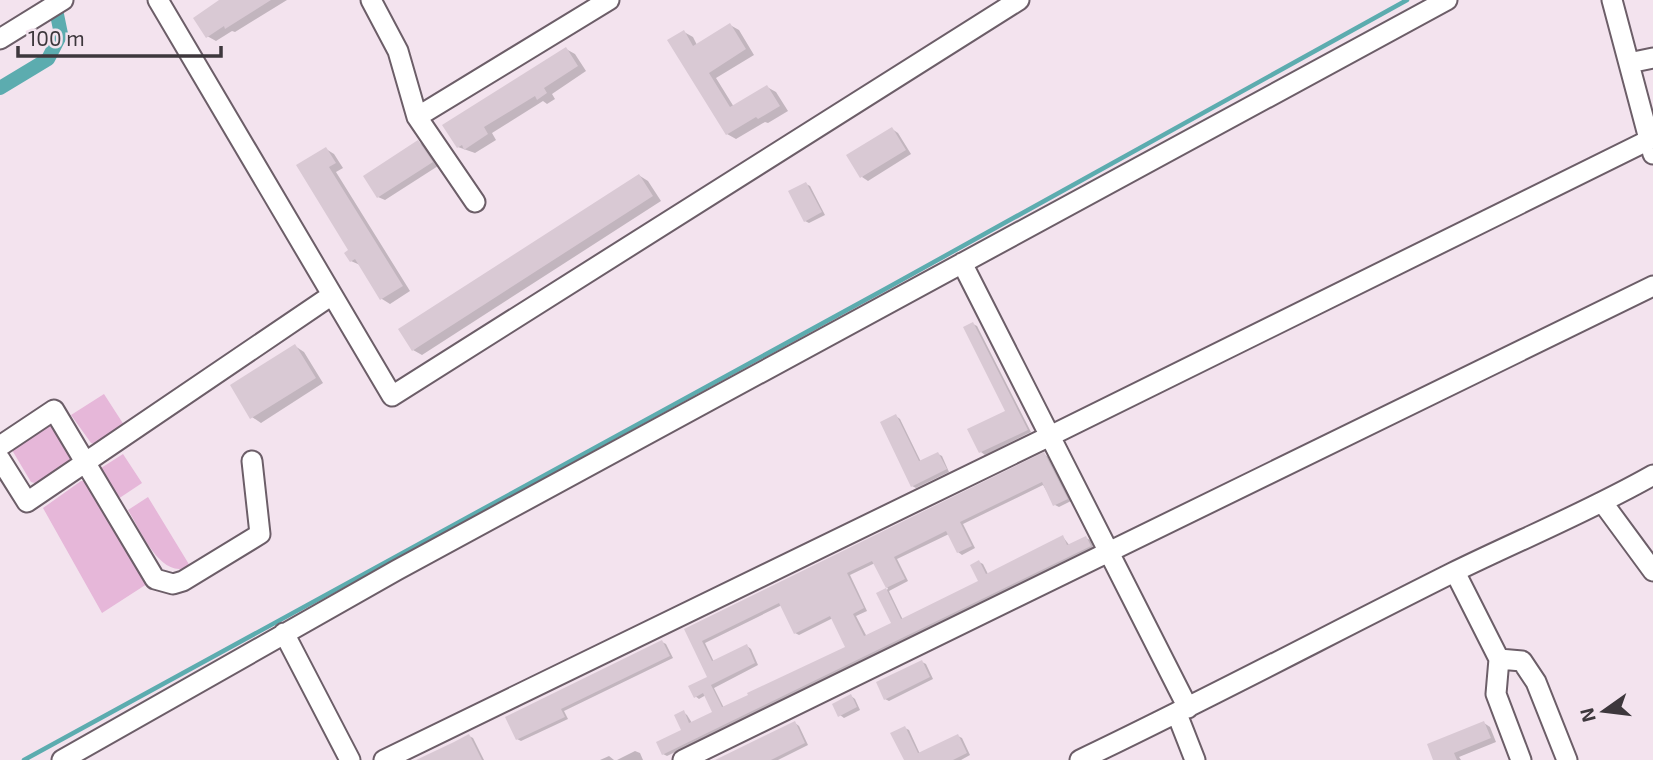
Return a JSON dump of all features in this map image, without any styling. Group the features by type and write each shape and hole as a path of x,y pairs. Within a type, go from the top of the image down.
{"street":[{"path":"0,38 63,0"},
{"path":"158,0 392,396 1019,0"},
{"path":"371,0 398,51 418,117 475,202"},
{"path":"418,117 609,0"},
{"path":"62,760 284,633 1447,0"},
{"path":"384,760 1651,147 1612,0"},
{"path":"1629,63 1653,58"},
{"path":"962,263 1109,552 1183,711 1195,760"},
{"path":"683,760 1653,286"},
{"path":"0,459 27,502 332,295"},
{"path":"0,446 54,410 155,579 173,584 183,581 260,534 252,461"},
{"path":"1080,760 1183,711 1455,572 1603,503 1653,475"},
{"path":"1603,503 1653,571"},
{"path":"1455,572 1499,659 1496,695 1521,760"},
{"path":"284,633 350,760"},
{"path":"1499,659 1522,661 1536,682 1567,760"}],"shaded area":[{"path":"104,394 124,425 94,444 71,415"},
{"path":"44,425 51,426 71,457 69,464 38,484 31,482 12,450 12,445"},
{"path":"123,454 142,483 118,499 98,470"},
{"path":"81,481 85,481 150,582 102,613 43,508"},
{"path":"148,497 190,566 180,569 170,567 145,540 128,510"}],"building":[{"path":"219,0 271,0 206,38 193,18"},
{"path":"730,23 746,49 709,73 730,107 767,85 780,106 726,135 667,40 684,30 693,46"},
{"path":"566,47 578,66 544,88 547,93 537,100 535,96 484,127 488,134 464,150 462,145 457,148 442,125"},
{"path":"892,127 906,150 860,178 846,155"},
{"path":"418,140 433,162 377,198 363,176"},
{"path":"326,147 336,163 329,167 403,286 380,300 355,259 350,262 344,253 348,250 296,165"},
{"path":"639,174 653,196 412,351 398,329"},
{"path":"806,182 822,212 804,222 788,191"},
{"path":"973,322 1028,430 979,453 967,429 1005,411 963,327"},
{"path":"295,344 316,378 250,419 230,385"},
{"path":"896,414 919,461 938,452 947,469 911,487 880,422"},
{"path":"1044,452 1068,499 1053,506 1042,482 960,522 972,546 957,553 946,531 894,557 905,579 886,588 901,619 978,581 970,565 979,560 986,574 1063,535 1067,545 1086,536 1091,546 662,755 656,742 681,730 674,715 684,710 689,723 712,712 703,693 694,698 688,686 707,677 684,629","holes":["872,561 886,588 876,593 891,623 864,636 853,614 864,608 847,573","779,603 794,634 830,616 845,647 722,707 711,685 755,663 747,644 712,661 702,641"]},
{"path":"662,640 670,656 561,709 565,717 516,740 505,717"},
{"path":"922,660 930,677 884,700 876,682"},
{"path":"851,694 857,707 838,717 832,704"},
{"path":"795,721 805,743 771,760 715,760"},
{"path":"1484,721 1491,738 1454,753 1457,760 1433,760 1427,744"},
{"path":"905,726 918,753 958,734 967,753 953,760 904,760 890,733"},
{"path":"469,734 482,760 416,760 454,742"}],"waterway":[{"path":"0,88 48,59 61,34 54,0"},
{"path":"24,760 1407,0"}]}
